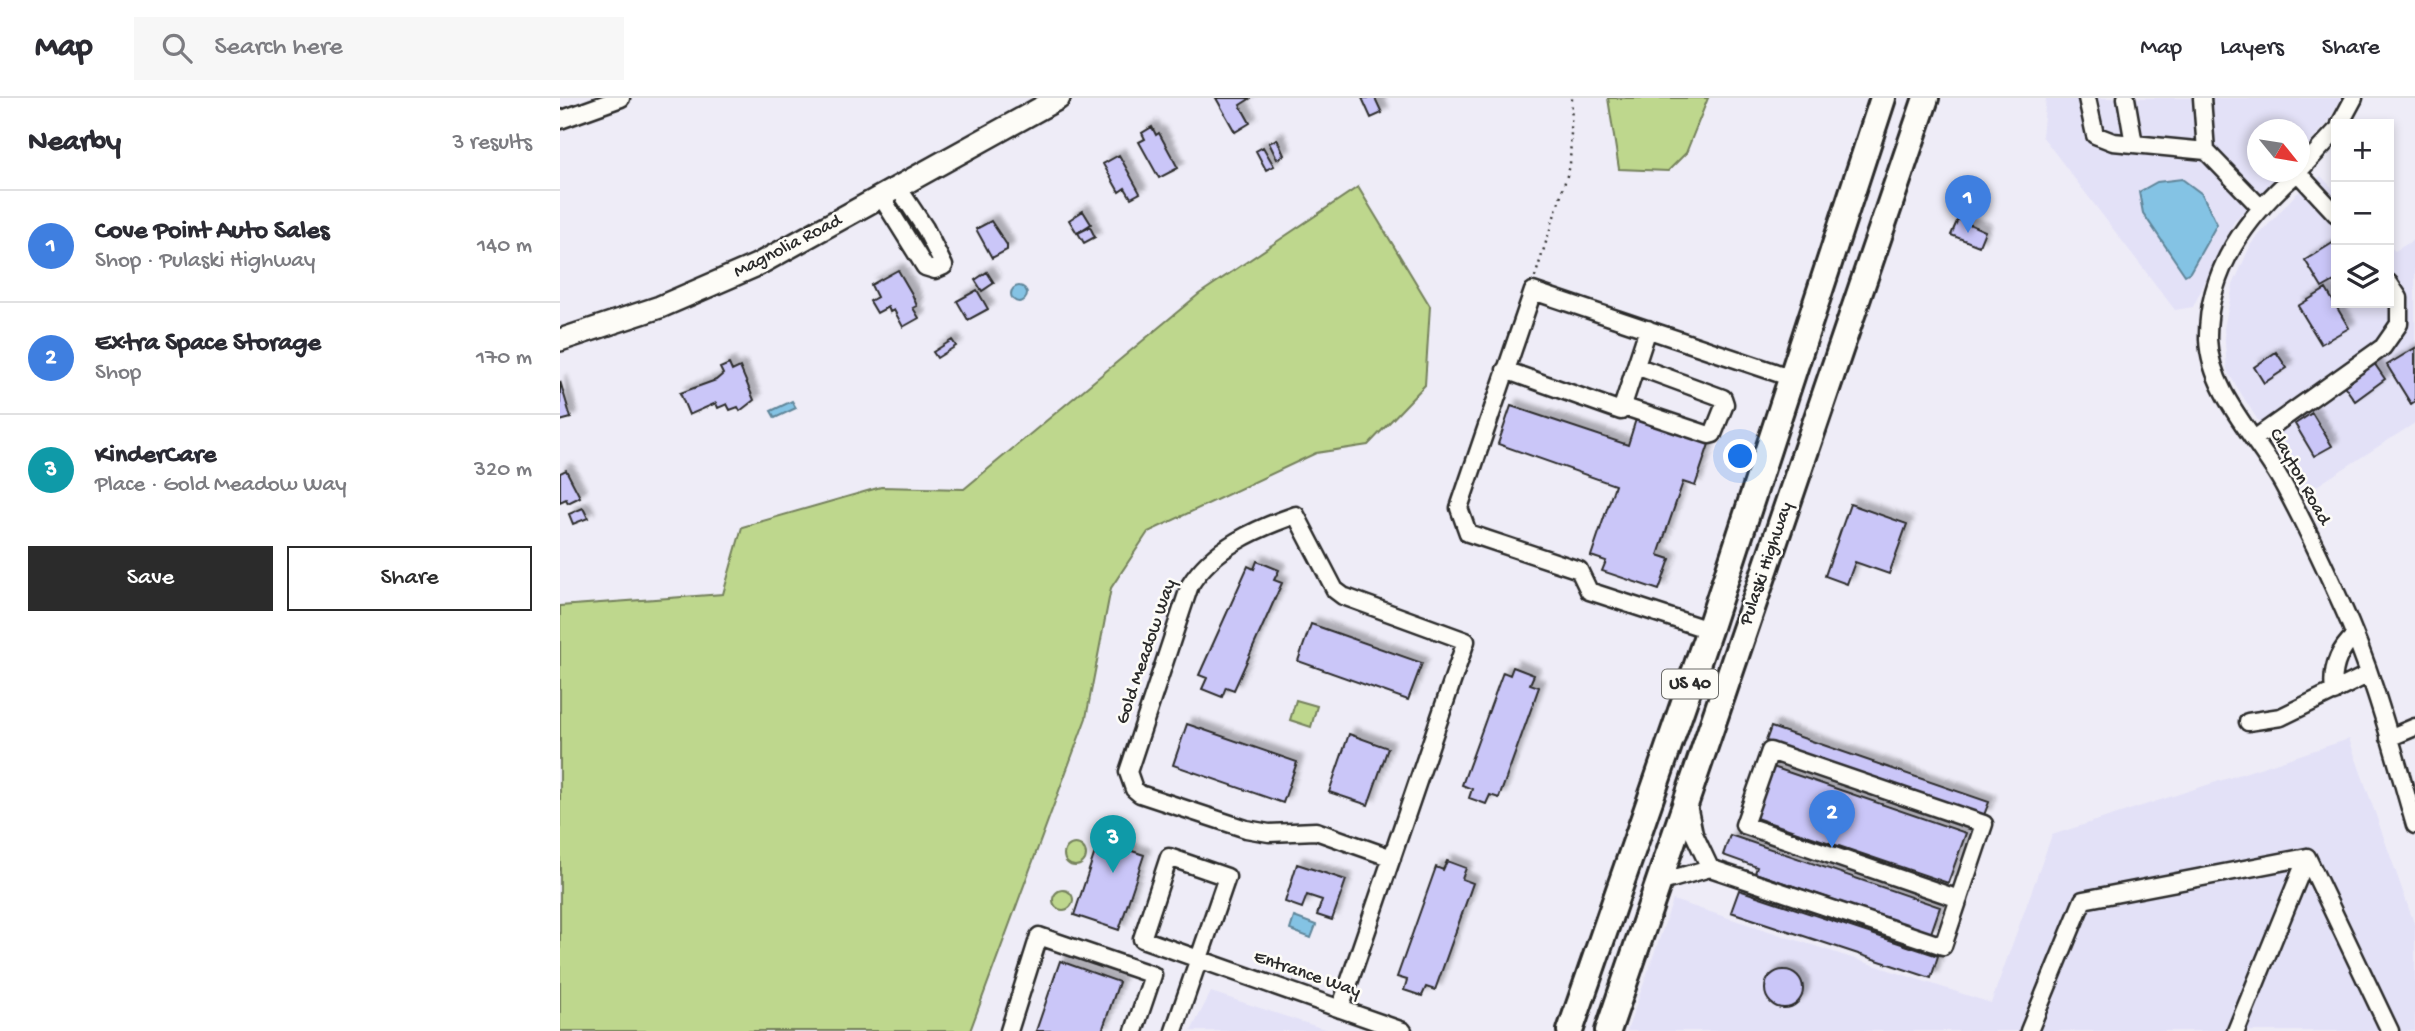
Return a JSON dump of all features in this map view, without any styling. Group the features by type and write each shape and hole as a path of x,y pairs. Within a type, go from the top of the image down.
{"highway":[{"name":"Pulaski Highway","path":"1570,1031 1709,630 1883,98"},
{"name":"Pulaski Highway","path":"1608,1031 1926,98"},
{"path":"1559,1031 1581,999"}],"main road":[{"name":"Magnolia Road","path":"1004,130 1049,98"},
{"name":"Magnolia Road","path":"560,340 660,307 757,265 891,194 1059,98"}],"street":[{"path":"560,120 621,98"},
{"path":"2087,98 2095,135 2113,142 2206,151"},
{"path":"2126,98 2134,144"},
{"path":"2202,98 2206,151 2260,207"},
{"path":"2343,119 2354,98"},
{"name":"Clayton Road","path":"2310,158 2331,136"},
{"name":"Clayton Road","path":"2286,182 2260,207 2229,253 2216,284 2209,312 2208,341 2215,373 2282,482 2354,636 2369,674 2414,818"},
{"path":"2308,182 2331,208"},
{"path":"1709,630 1589,591 1579,570 1468,533 1459,508 1533,290 1792,378"},
{"path":"2254,439 2383,347 2399,324 2399,298 2394,290"},
{"path":"1506,370 1621,411 1648,329"},
{"path":"1622,406 1709,435 1713,434 1725,404 1723,398 1636,366"},
{"name":"Gold Meadow Way","path":"1340,1009 1392,858 1466,641 1343,596 1335,590 1296,515 1217,552 1203,565 1190,585 1128,772 1129,780 1140,794 1246,829 1269,833 1316,831 1392,858"},
{"path":"2334,692 2333,681 2340,649 2354,636"},
{"path":"2248,722 2281,717 2369,674"},
{"path":"2389,738 2415,727"},
{"path":"1658,883 1710,868 1943,946 1959,899 1984,824 1770,751 1744,825 1959,899"},
{"path":"1687,798 1694,834 1710,868"},
{"name":"Entrance Way","path":"1197,959 1227,877 1169,856 1142,939 1197,959 1340,1009 1362,1024 1403,1031"},
{"path":"2029,1031 2083,900 2307,857"},
{"path":"2236,1031 2307,857"},
{"path":"2307,857 2390,1031"},
{"path":"1009,1031 1039,936 1153,975 1134,1031"},
{"path":"1174,1031 1197,959"}],"path":[{"path":"1533,290 1537,261 1570,166 1572,98"}],"shaded area":[{"path":"2046,98 2342,98 2326,125 2310,143 2310,119 2247,119 2247,182 2273,182 2234,222 2193,307 2175,310 2042,136"},
{"path":"2321,176 2331,187 2331,308 2394,308 2394,250 2415,239 2415,423 2304,494 2227,371 2224,328 2233,285 2251,244 2295,195"},
{"path":"2349,739 2415,926 2415,1031 1627,1031 1673,900 1991,1003 2052,835"},
{"path":"1211,992 1330,1031 1191,1031"}],"green space":[{"path":"1608,98 1708,98 1686,153 1668,171 1619,169"},
{"path":"1358,187 1430,306 1425,385 1368,445 1316,453 1148,532 1111,588 1086,718 970,1031 560,1031 560,606 723,594 742,527 881,487 964,489 1199,294"},
{"path":"1296,700 1317,706 1311,727 1290,720"},
{"path":"1075,844 1083,847 1086,855 1083,863 1075,866 1067,863 1064,855 1067,847"},
{"path":"1063,890 1070,893 1073,900 1070,907 1063,910 1056,907 1053,900 1056,893"}],"water":[{"path":"2182,179 2202,194 2217,224 2190,272 2185,275 2143,213 2139,192 2157,182"},
{"path":"1016,286 1022,286 1027,294 1025,300 1016,302 1011,297 1011,291"},
{"path":"792,401 796,408 775,418 771,411"},
{"path":"1294,917 1316,925 1311,938 1290,930"}],"building":[{"path":"1216,98 1251,98 1240,105 1250,123 1235,132"},
{"path":"1362,98 1375,98 1382,113 1371,118"},
{"path":"1152,127 1156,135 1159,133 1178,168 1159,178 1139,142 1145,139 1142,133"},
{"path":"1277,139 1284,155 1277,159 1269,143"},
{"path":"1263,147 1274,166 1266,170 1256,151"},
{"path":"1119,155 1140,193 1131,198 1125,188 1119,192 1103,164"},
{"path":"1083,211 1091,224 1077,233 1069,220"},
{"path":"1958,219 1985,231 1979,246 1951,235"},
{"path":"991,221 1007,245 1007,250 992,258 976,229"},
{"path":"1090,227 1095,237 1084,243 1078,233"},
{"path":"2331,244 2331,283 2322,288 2305,260"},
{"path":"898,270 912,294 917,306 913,308 919,318 903,327 894,310 890,312 888,307 877,313 870,301 877,297 871,285"},
{"path":"987,272 994,283 982,291 975,280"},
{"path":"2326,289 2331,297 2331,308 2337,308 2349,328 2321,344 2298,306"},
{"path":"977,290 988,309 968,320 957,301"},
{"path":"952,340 956,346 937,358 933,352"},
{"path":"2415,348 2415,401 2411,404 2387,365"},
{"path":"2276,352 2287,368 2264,383 2254,367"},
{"path":"2374,363 2385,379 2355,401 2343,384"},
{"path":"729,364 732,371 740,367 754,400 740,411 738,407 730,410 727,404 718,408 716,403 689,415 680,393 716,380 723,374 720,368"},
{"path":"560,381 571,418 560,421"},
{"path":"1511,406 1628,445 1636,419 1709,444 1695,486 1683,482 1658,555 1670,559 1659,590 1602,571 1606,561 1591,556 1615,485 1498,444"},
{"path":"2312,413 2332,446 2314,456 2295,424"},
{"path":"566,470 580,497 568,503 566,499 560,502 560,473"},
{"path":"1850,504 1907,524 1889,574 1855,562 1847,584 1825,576"},
{"path":"583,508 588,518 573,524 569,514"},
{"path":"1257,561 1279,570 1274,580 1282,583 1234,690 1226,687 1222,697 1202,689 1207,678 1199,675 1248,566 1254,569"},
{"path":"1311,624 1422,663 1408,700 1298,661"},
{"path":"1513,667 1534,675 1530,684 1539,687 1499,798 1490,795 1486,804 1469,798 1472,789 1462,785 1503,672 1510,675"},
{"path":"1187,724 1297,762 1283,803 1173,765"},
{"path":"1771,727 1989,802 1984,815 1766,741"},
{"path":"1349,734 1388,748 1368,805 1329,792"},
{"path":"1770,766 1966,833 1948,883 1753,817"},
{"path":"1730,835 1940,907 1931,933 1755,873 1757,867 1723,855"},
{"path":"1099,840 1144,855 1119,930 1074,915"},
{"path":"1447,861 1466,868 1462,879 1473,883 1435,990 1426,987 1422,996 1404,990 1407,980 1397,977 1436,867 1443,870"},
{"path":"1297,864 1346,880 1332,920 1317,915 1322,900 1307,895 1302,908 1285,902"},
{"path":"1739,890 1938,956 1931,978 1731,912"},
{"path":"1060,961 1119,982 1102,1031 1036,1031"},
{"path":"1784,970 1798,975 1803,989 1798,1003 1784,1008 1770,1003 1765,989 1770,975"}],"place":[{"name":"Cove Point Auto Sales","path":"1968,233"},
{"name":"Extra Space Storage","path":"1832,848"},
{"name":"KinderCare","path":"1113,873"}]}
